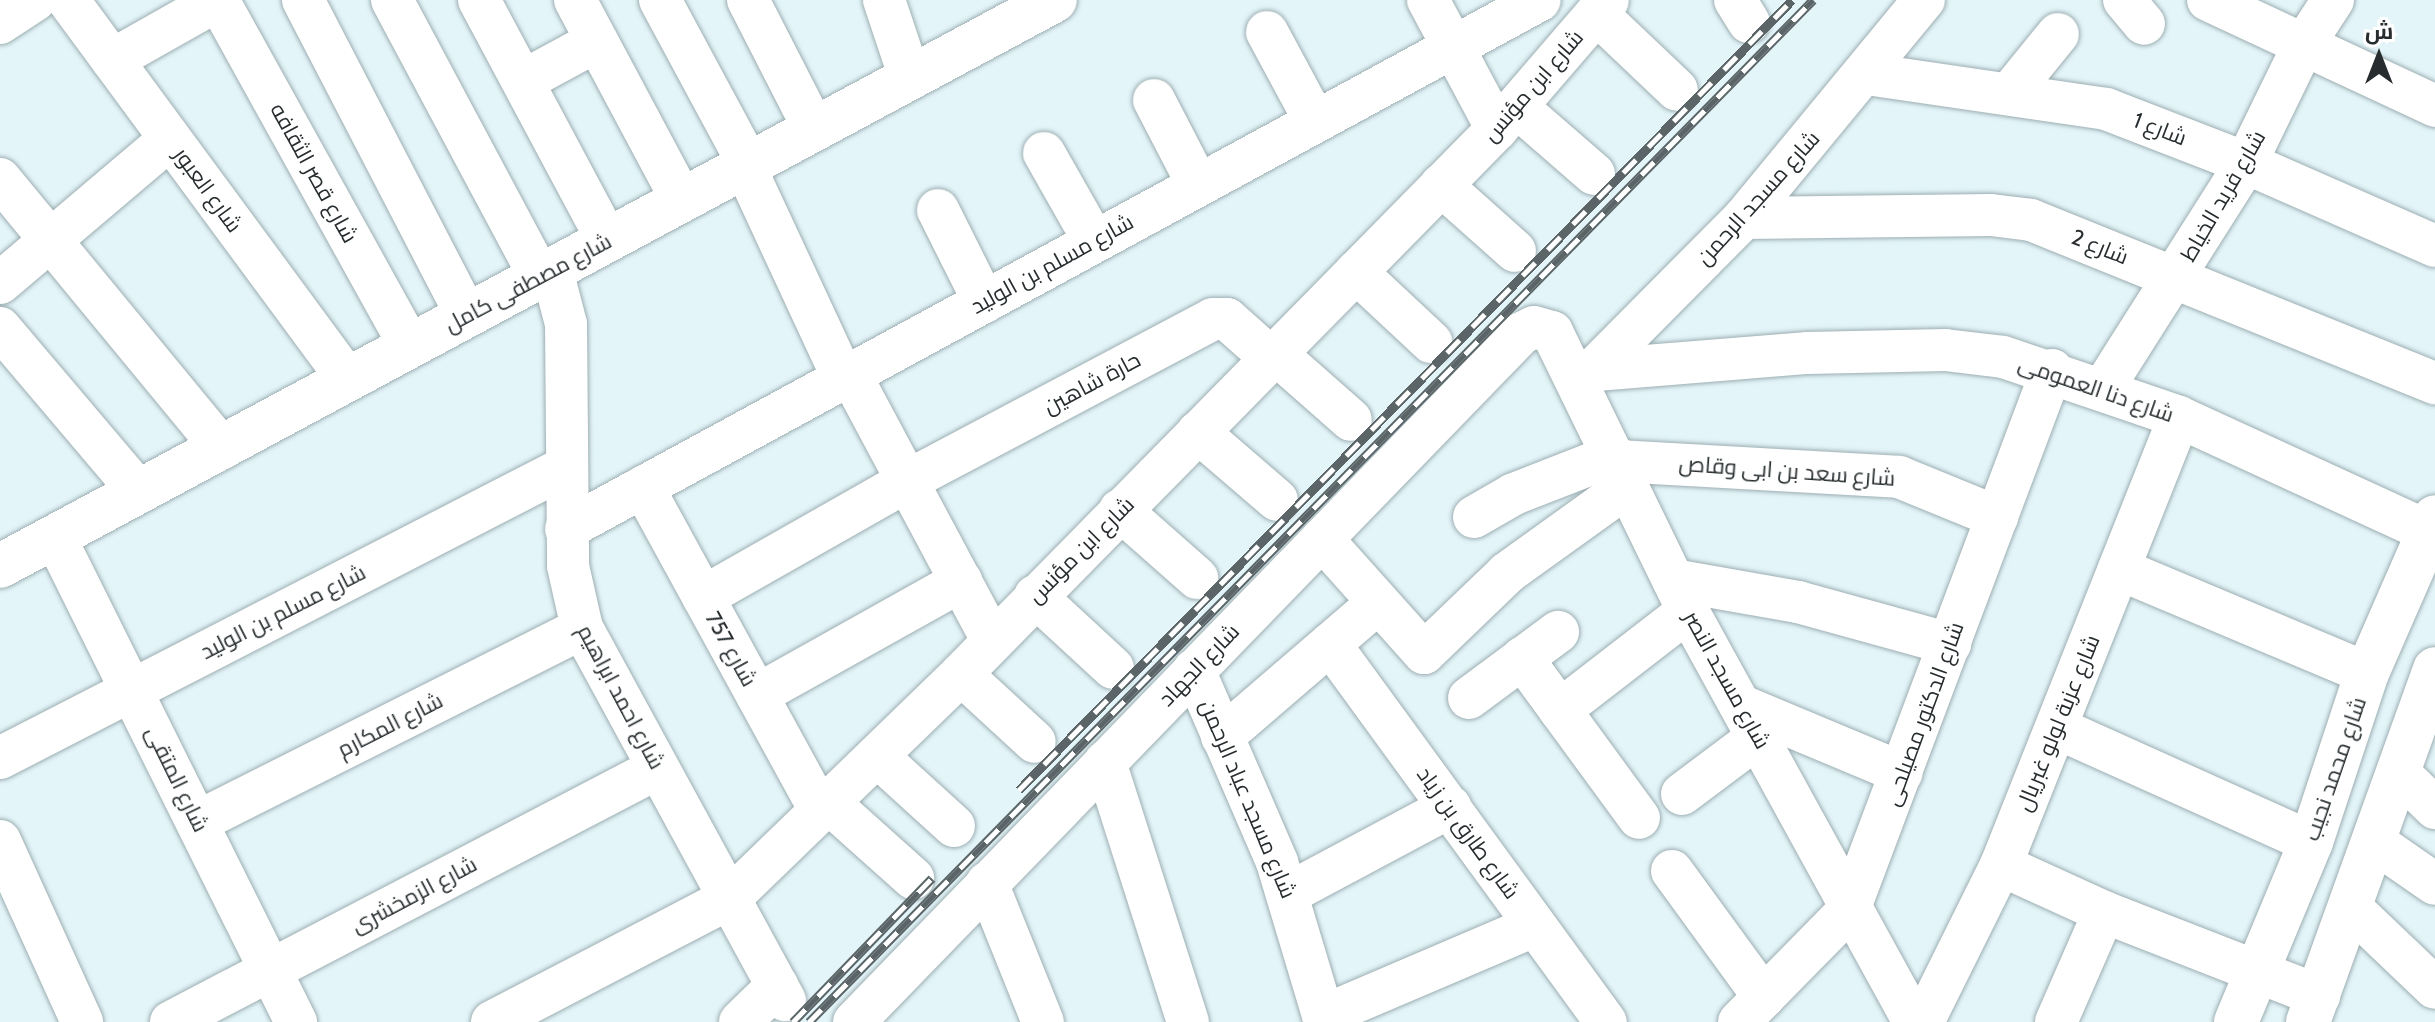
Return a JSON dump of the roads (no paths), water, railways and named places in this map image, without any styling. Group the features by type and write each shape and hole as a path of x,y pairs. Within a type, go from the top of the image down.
{"main road":[{"name":"شارع مصطفى كامل","path":"0,566 1055,0"},
{"name":"شارع محمد نجيب","path":"2236,1022 2311,842 2367,673 2432,525"},
{"path":"2314,1014 2434,673"}],"street":[{"path":"0,23 35,0"},
{"name":"شارع العبور","path":"68,0 348,380"},
{"path":"112,60 218,0"},
{"name":"شارع قصر الثقافه","path":"218,0 410,346"},
{"path":"303,0 467,316"},
{"name":"شارع احمد ابراهيم","path":"392,0 546,273 566,324 566,529 582,628 781,993 740,1022"},
{"path":"479,0 607,240"},
{"path":"575,0 682,200"},
{"path":"660,0 747,166 846,376 907,481 992,640"},
{"path":"748,0 814,129"},
{"path":"884,0 910,78"},
{"path":"1428,0 1452,46 1507,118 1594,174"},
{"name":"شارع مسلم بن الوليد","path":"566,529 1540,0"},
{"name":"شارع مسجد الرحمن","path":"1587,377 1744,218 1867,74 1924,0"},
{"path":"2208,0 2435,106"},
{"name":"شارع فريد الخياط","path":"2104,387 2246,163 2303,46 2333,0"},
{"path":"1602,7 1677,90"},
{"name":"شارع ابن مؤنس","path":"492,1022 730,898 961,674 1507,118 1602,7"},
{"path":"1267,32 1315,121"},
{"path":"2010,93 2058,34"},
{"path":"523,81 597,41"},
{"name":"شارع 1","path":"1867,74 2106,109 2246,163 2435,246"},
{"path":"1154,100 1198,185"},
{"path":"0,283 170,139"},
{"path":"1044,153 1094,241"},
{"path":"0,179 222,448"},
{"path":"1441,185 1515,251"},
{"path":"938,210 984,302"},
{"name":"شارع 2","path":"1744,218 1991,215 2031,220 2435,383"},
{"path":"1356,272 1431,342"},
{"name":"حارة شاهين","path":"703,597 907,481 1213,319 1227,319 1351,420"},
{"name":"شارع الجهاد","path":"876,1012 987,883 1522,333 1534,327 1552,332"},
{"path":"0,328 139,492"},
{"name":"شارع مسجد النصر","path":"1552,332 1587,377 1619,467 1680,595 1849,910 1914,1022"},
{"name":"شارع دنا العمومى","path":"1587,377 1808,353 1945,350 2052,370 2104,387 2432,525"},
{"name":"شارع الدكتور مصيلحى","path":"1752,1009 1849,910 2052,370"},
{"name":"شارع عزبة لولو غبريال","path":"1923,1022 2001,865 2179,417"},
{"path":"1198,432 1277,500"},
{"name":"شارع مسلم بن الوليد","path":"0,758 566,467"},
{"path":"1322,539 1424,653 1619,467"},
{"path":"1474,517 1514,494 1619,467"},
{"name":"شارع سعد بن ابى وقاص","path":"1619,467 1899,477 1997,517"},
{"name":"شارع 757","path":"643,487 757,695 824,807 913,878"},
{"path":"1120,510 1197,578"},
{"name":"شارع المتقى","path":"55,537 296,1022"},
{"path":"2119,569 2367,673"},
{"path":"757,695 961,581"},
{"path":"1560,710 1680,595 1798,602 1950,644"},
{"path":"1035,596 1113,668"},
{"path":"1222,737 1378,603"},
{"name":"شارع المكارم","path":"197,822 582,628"},
{"path":"1469,698 1558,632"},
{"name":"شارع طارق بن زياد","path":"1330,644 1606,1022"},
{"path":"1522,658 1639,818"},
{"name":"شارع مسجد عباد الرحمن","path":"1194,670 1289,893 1324,1019"},
{"path":"961,674 1035,742"},
{"path":"1682,794 1750,721 1902,773"},
{"path":"2057,728 2311,842"},
{"path":"877,756 954,826"},
{"path":"1105,762 1188,1022"},
{"name":"شارع الزمخشرى","path":"171,1022 658,768"},
{"path":"2398,772 2435,808"},
{"path":"1289,893 1450,807"},
{"path":"0,841 82,1022"},
{"path":"2373,841 2435,884"},
{"path":"2001,865 2104,912 2259,972 2314,1014"},
{"path":"1672,871 1752,1009"},
{"path":"987,883 1043,1022"},
{"path":"2350,907 2435,988"},
{"path":"2056,1022 2104,912"},
{"path":"1324,1019 1534,926"}],"railway":[{"path":"1019,790 1792,0"},
{"path":"809,1022 1813,0"},
{"path":"793,1022 932,878"}]}
